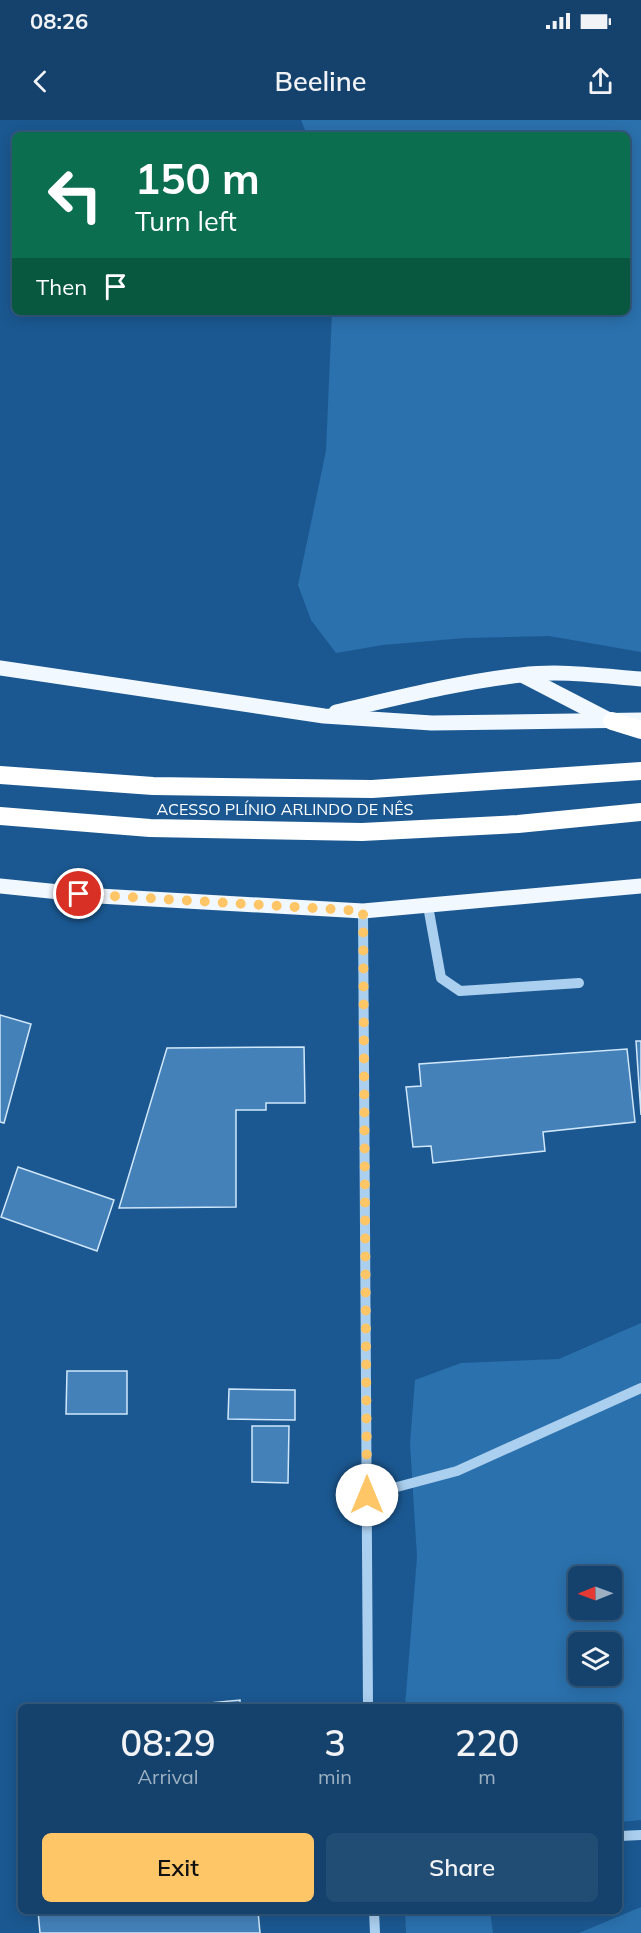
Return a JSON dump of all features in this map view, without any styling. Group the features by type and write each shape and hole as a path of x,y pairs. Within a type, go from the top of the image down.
{"highway":[{"path":"612,721 641,730"},
{"name":"ACESSO PLÍNIO ARLINDO DE NÊS","path":"0,775 153,786 372,789 641,771"},
{"name":"ACESSO PLÍNIO ARLINDO DE NÊS","path":"0,816 150,828 362,832 518,824 641,812"}],"main road":[{"path":"0,668 322,715 432,723 641,720"},
{"path":"322,715 412,694 522,675 578,674 641,680"},
{"path":"522,675 612,721"},
{"path":"0,886 99,896 363,911 641,886"}],"street":[{"path":"428,906 441,978 460,991 579,983"},
{"path":"363,911 368,1704"},
{"path":"367,1495 457,1471 641,1388"},
{"path":"622,1836 641,1835"},
{"path":"374,1914 375,1933"}],"shaded area":[{"path":"301,120 641,120 641,652 549,636 465,638 383,645 336,653 311,620 298,585 326,451 332,315 630,315 630,132 306,132"},
{"path":"641,1323 641,1820 622,1822 622,1704 405,1704 417,1557 410,1443 415,1380 461,1363 559,1359"},
{"path":"641,1907 641,1933 579,1933"},
{"path":"405,1914 490,1914 493,1933 406,1933"}],"building":[{"path":"0,1015 31,1024 4,1123 0,1122"},
{"path":"636,1041 641,1041 641,1115"},
{"path":"304,1047 305,1103 266,1103 266,1110 236,1110 236,1207 119,1208 167,1048"},
{"path":"627,1049 635,1122 543,1132 545,1151 433,1163 431,1146 413,1147 406,1087 421,1086 419,1064"},
{"path":"18,1167 114,1200 97,1251 1,1217"},
{"path":"67,1371 127,1371 127,1414 66,1414"},
{"path":"229,1389 295,1390 295,1420 228,1419"},
{"path":"252,1426 289,1426 288,1483 252,1482"},
{"path":"240,1700 240,1704 198,1704"},
{"path":"38,1914 258,1914 260,1933 40,1933"}],"route":[{"path":"79,894 363,911 367,1495"}]}
